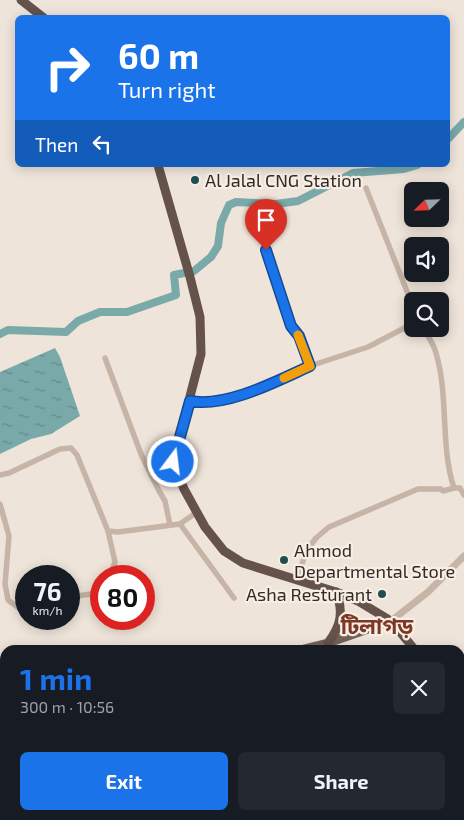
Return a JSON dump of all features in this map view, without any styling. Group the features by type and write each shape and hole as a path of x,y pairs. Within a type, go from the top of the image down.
{"highway":[{"path":"21,0 40,15"},
{"path":"159,167 200,317 201,354 173,462 184,489 205,527 224,551 243,563 336,592 358,601 391,621 411,645"},
{"path":"328,643 334,636 339,623 341,605 336,592"}],"main road":[{"path":"320,645 391,621"}],"street":[{"path":"366,188 407,292"},
{"path":"266,250 291,326 299,336 310,366"},
{"path":"190,401 202,403 246,393 310,366 368,347 404,328"},
{"path":"428,337 436,351 443,386 448,470 454,488"},
{"path":"105,358 141,454 165,501 170,525"},
{"path":"0,475 60,449 71,448 77,455 108,531 115,562 114,565"},
{"path":"296,580 307,550 316,538 330,527 418,489 441,489 443,491 460,488 464,495"},
{"path":"0,504 9,536 5,584 8,600 15,605"},
{"path":"108,531 118,532 180,524 197,512"},
{"path":"180,524 234,598"},
{"path":"391,621 428,592 464,556"}],"water":[{"path":"55,348 60,357 80,416 51,434 31,439 0,454 0,372"}],"waterway":[{"path":"450,137 464,122"},
{"path":"194,271 211,257 218,246 221,223 229,205 236,202 276,204 298,201 353,173 410,167"},
{"path":"0,334 8,330 66,332 78,321 100,312 127,312 176,295 174,275 184,273"}],"slow traffic":[{"path":"284,378 310,366 298,335"}],"place":[{"name":"Al Jalal CNG Station","path":"195,180"},
{"name":"Ahmod Departmental Store","path":"284,560"},
{"name":"Asha Resturant","path":"382,594"}],"district":[{"name":"টিলাগড়","path":"377,625"}],"route":[{"path":"173,462 190,401 202,403 220,400 254,390 310,366 299,336 291,326 266,250"}]}
